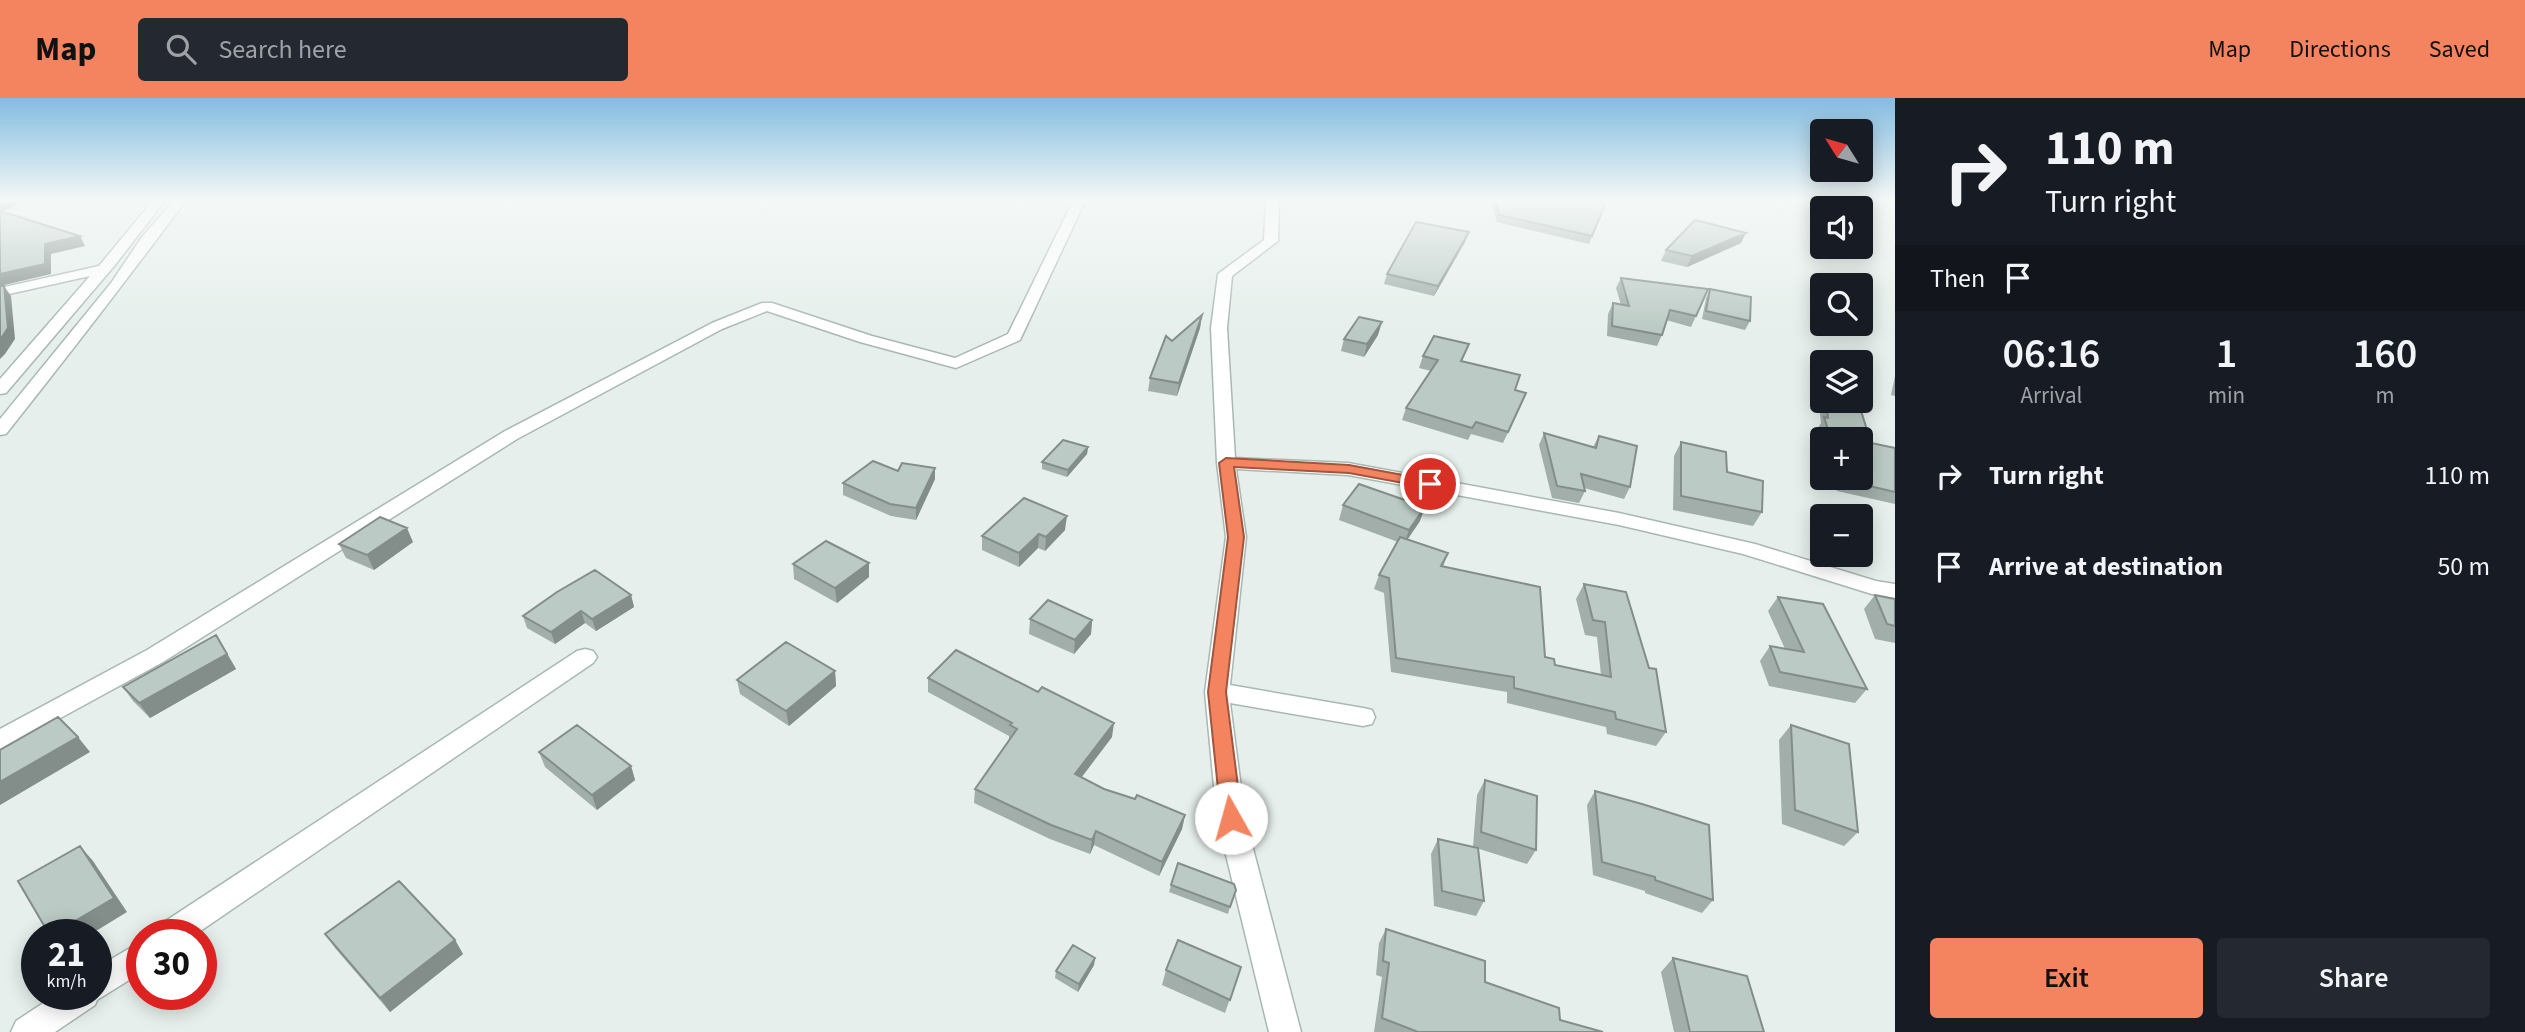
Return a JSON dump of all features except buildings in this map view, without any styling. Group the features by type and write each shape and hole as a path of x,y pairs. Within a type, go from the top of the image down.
{"street":[{"path":"0,389 126,243"},
{"path":"0,430 116,286 145,243"},
{"path":"0,741 155,656 511,435 718,326 767,306 866,339 956,363 1014,337 1059,243"},
{"path":"1270,243 1225,274 1220,328 1226,463 1236,537 1217,692 1231,818 1285,1032"},
{"path":"0,292 104,270"},
{"path":"1226,463 1349,469 1605,516 1748,549 1875,588 1895,591"},
{"path":"194,919 584,657"},
{"path":"1217,692 1363,718"},
{"path":"27,1032 60,1010"}],"route":[{"path":"1231,818 1217,692 1236,537 1226,463 1349,469 1430,484"}]}
